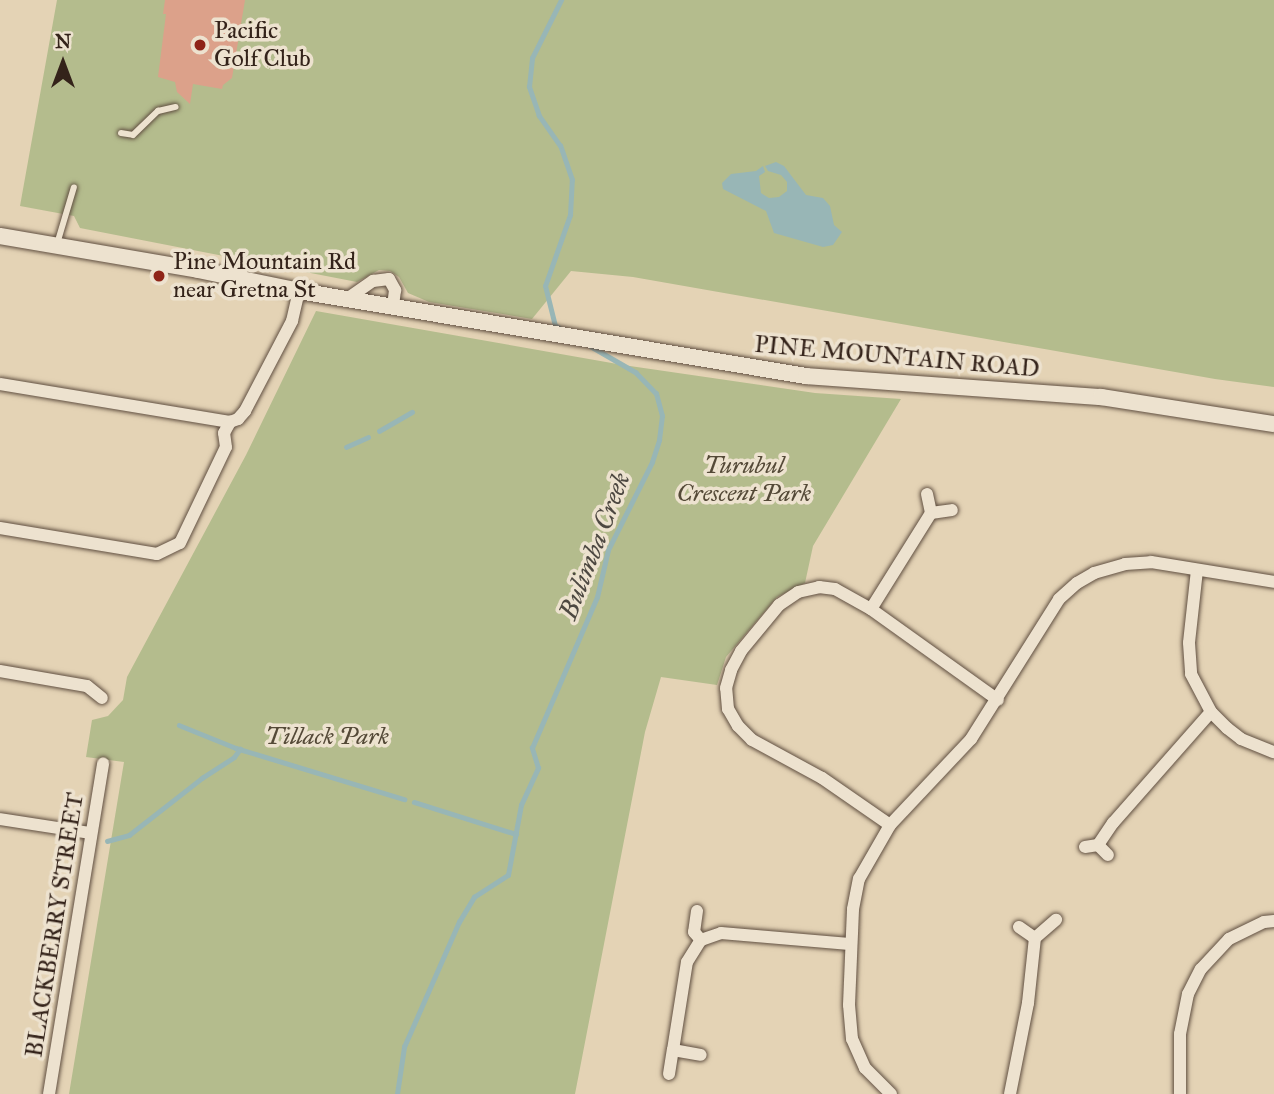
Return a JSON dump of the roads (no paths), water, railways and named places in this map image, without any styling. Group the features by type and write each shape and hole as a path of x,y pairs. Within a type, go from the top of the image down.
{"main road":[{"name":"PINE MOUNTAIN ROAD","path":"0,236 198,270 299,291 742,366 863,382 1101,397 1274,424"}],"street":[{"path":"347,299 373,281 389,279 395,290 393,307"},
{"path":"0,384 230,422 238,419 251,399 292,321 299,291"},
{"path":"0,527 157,554 171,550 180,542 226,447 224,433 230,422"},
{"path":"871,609 931,513 928,494"},
{"path":"931,513 952,510"},
{"path":"891,1094 865,1068 852,1039 850,944 859,880 890,825 971,739 998,700 1053,608 1077,583 1094,573 1125,564 1151,562 1274,582"},
{"path":"1197,570 1189,643 1191,674 1211,712 1241,739 1274,752"},
{"path":"890,825 822,778 752,740 738,726 729,709 726,688 731,670 741,651 779,605 798,592 819,587 835,589 871,609 998,700"},
{"path":"0,671 87,686 102,698"},
{"path":"1108,855 1091,846 1211,712"},
{"name":"BLACKBERRY STREET","path":"49,1094 103,763"},
{"path":"0,819 90,833"},
{"path":"698,911 694,932 701,940"},
{"path":"1010,1094 1028,1003 1035,938 1056,920"},
{"path":"1180,1094 1180,1034 1188,995 1201,969 1229,939 1264,922 1274,921"},
{"path":"1019,927 1035,938"},
{"path":"669,1074 687,962 701,940 721,933 850,944"},
{"path":"673,1050 701,1055"}],"lane":[{"path":"121,133 133,135 158,111 176,107"},
{"path":"57,246 74,187"}],"water":[{"path":"776,162 784,166 806,195 823,198 830,206 834,225 842,232 833,245 823,247 774,233 766,211 723,189 722,183 731,174 756,171 763,166 765,172 759,176 761,193 769,198 779,197 787,191 787,182 781,175 768,171 765,166"}],"waterway":[{"name":"Bulimba Creek","path":"559,328 555,326 545,286 570,215 572,180 560,146 539,116 529,87 532,58 561,0"},
{"name":"Bulimba Creek","path":"397,1094 404,1047 459,922 474,897 508,875 521,805 538,768 532,748 597,597 608,550 652,462 659,440 662,416 656,394 636,373 591,347"},
{"path":"379,431 412,412"},
{"path":"346,447 368,437"},
{"path":"179,725 236,748 404,799"},
{"path":"107,841 129,835 202,778 234,757 240,749"},
{"path":"414,802 516,834"}],"place":[{"name":"Pacific Golf Club","path":"200,45"},
{"name":"Pine Mountain Rd near Gretna St","path":"159,276"}],"park label":[{"name":"Turubul Crescent Park","path":"744,480"},
{"name":"Tillack Park","path":"327,737"}]}
